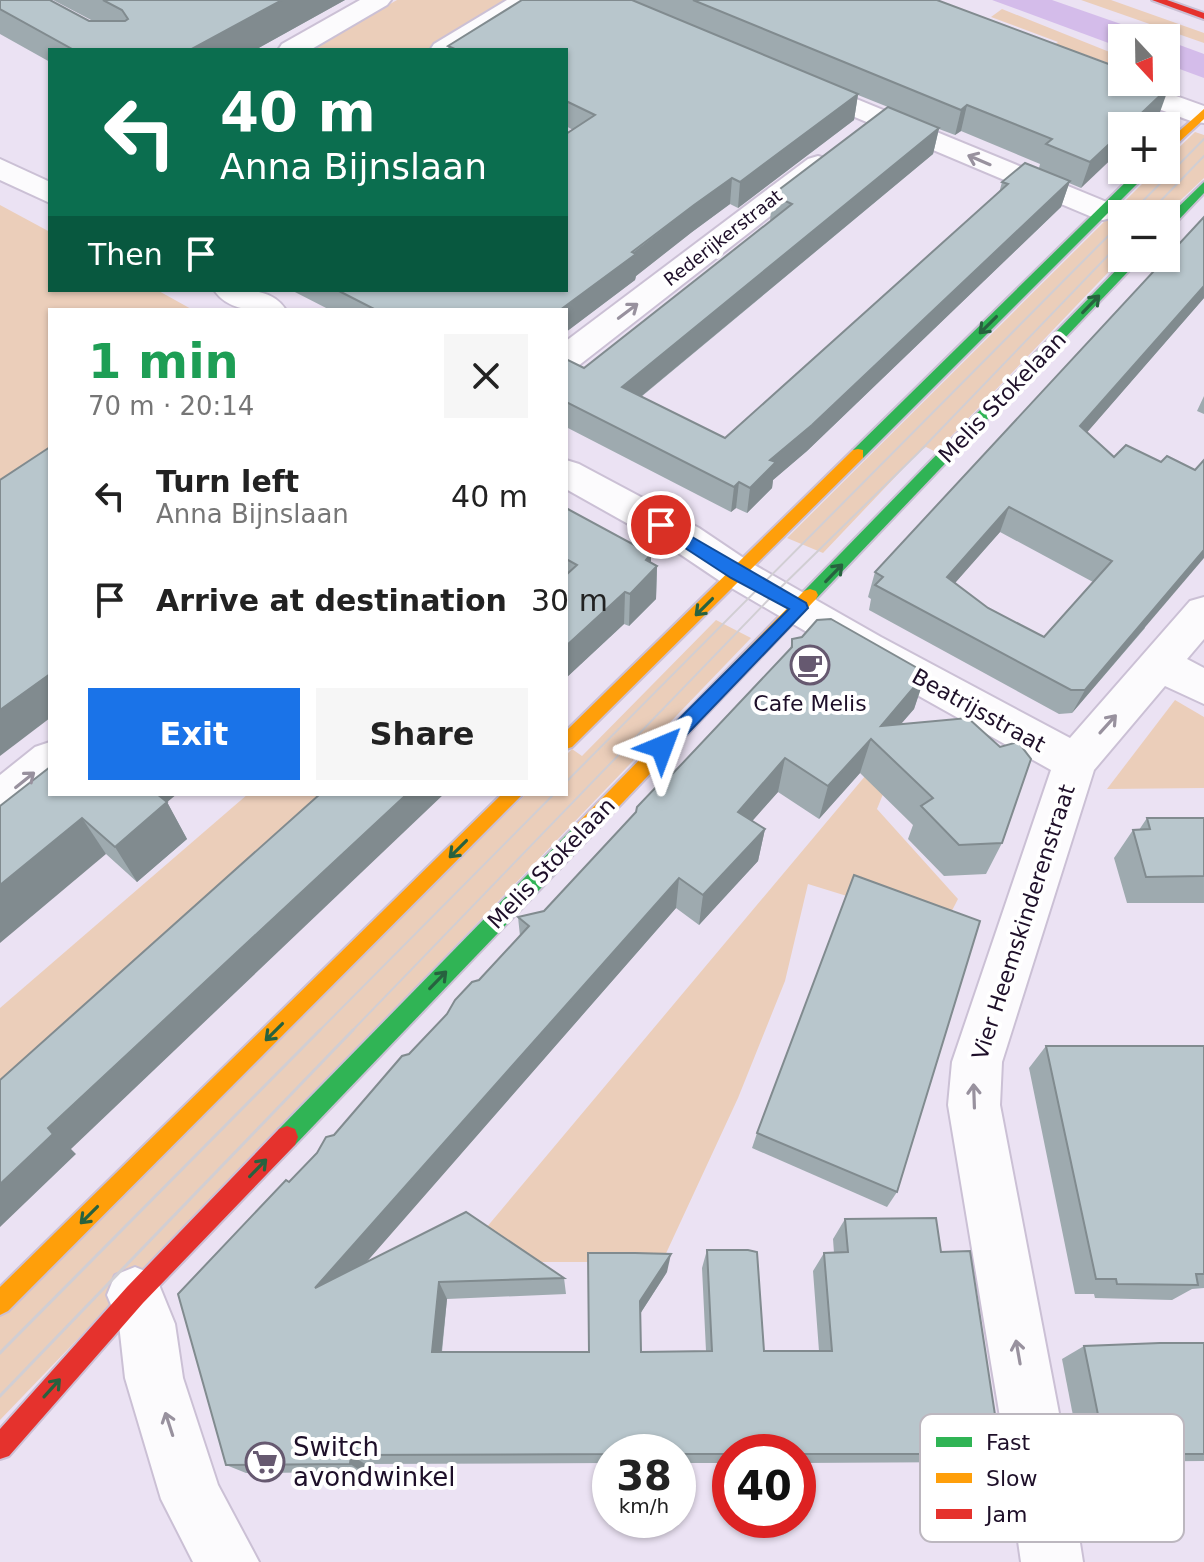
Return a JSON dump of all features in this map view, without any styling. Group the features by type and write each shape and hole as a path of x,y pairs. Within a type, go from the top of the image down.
{"street":[{"path":"293,48 337,10 378,0"},
{"path":"446,48 525,0"},
{"path":"1157,0 1204,16"},
{"path":"1081,70 1202,114 1180,136"},
{"path":"777,74 1103,211"},
{"name":"Rederijkerstraat","path":"568,356 880,117"},
{"path":"0,168 48,192"},
{"path":"568,740 1131,184"},
{"path":"1180,211 1204,186"},
{"name":"Melis Stokelaan","path":"0,1447 135,1295 1122,272"},
{"path":"234,292 266,308"},
{"name":"Beatrijsstraat","path":"568,474 685,538 737,573 867,648 1075,762"},
{"name":"Vier Heemskinderenstraat","path":"1029,1414 974,1105 977,1062 1075,762 1204,612"},
{"path":"1161,664 1204,688"},
{"path":"0,801 48,762"},
{"path":"0,1303 512,796"},
{"path":"135,1295 147,1324 154,1378 192,1499 228,1562"},
{"name":"Vier Heemskinderenstraat","path":"1049,1542 1052,1562"}],"shaded area":[{"path":"397,0 515,0 435,48 313,48"},
{"path":"992,0 1052,0 1121,24 1108,24 1108,43"},
{"path":"1081,0 1111,0 1179,24 1150,24"},
{"path":"1002,9 1108,51 1108,63 1078,52 1051,48 1058,42 991,17"},
{"path":"1180,24 1204,33 1204,43 1180,35"},
{"path":"1180,45 1204,54 1204,78 1180,69"},
{"path":"1195,132 1204,135 1204,178 1180,201 1126,200 1142,184 1180,184 1180,146"},
{"path":"0,205 48,231 48,292 161,292 189,308 48,308 48,448 0,481"},
{"path":"1108,218 1109,272 936,452 926,447 918,453 823,553 787,538"},
{"path":"716,620 751,638 0,1420 0,1315 524,796 568,796 568,753 572,749 582,756"},
{"path":"1175,700 1204,717 1204,788 1107,789"},
{"path":"887,750 898,757 877,809 958,899 944,926 808,884 785,981 738,1098 662,1262 533,1262 486,1228"},
{"path":"246,796 354,796 0,1086 0,1008"}],"building":[{"path":"0,0 50,0 89,21 125,21 128,19 122,10 103,0 282,0 194,48 70,48 0,9"},
{"path":"522,0 632,0 858,94 740,182 732,178 694,205 632,252 636,254 563,308 372,308 341,292 568,292 568,133 595,115 568,102 568,48 448,46"},
{"path":"693,0 937,0 1108,64 1108,96 1160,96 1143,112 1108,112 1108,145 1090,162 1046,144 1052,139 967,105 961,110"},
{"path":"888,107 939,128 622,387 725,438 1008,184 1002,182 1025,163 1070,181 812,425 770,460 776,462 750,488 739,482 734,487 568,403 568,360 584,368 792,204 772,195"},
{"path":"1204,217 1204,286 1080,426 1114,457 1126,445 1161,462 1167,456 1195,470 1204,460 1204,550 1085,690 1071,690 875,585 883,577 875,572 1153,272 1180,272 1180,243","holes":["1009,507 1112,561 1044,637 988,608 947,577"]},
{"path":"48,448 48,675 0,710 0,480"},
{"path":"568,509 651,554 646,560 657,566 630,594 625,592 568,644 568,573 577,565 568,560"},
{"path":"831,619 926,673 881,726 968,718 1000,747 1018,742 1031,759 1002,843 959,845 921,806 933,798 871,739 828,786 785,758 738,812 765,829 703,895 679,878 315,1288 466,1212 564,1278 439,1282 432,1352 589,1352 588,1253 671,1254 640,1301 641,1352 712,1351 707,1250 757,1252 764,1351 832,1351 824,1253 848,1252 845,1219 936,1218 941,1252 970,1251 995,1414 920,1414 920,1454 816,1454 816,1434 712,1434 712,1454 696,1454 696,1434 592,1434 592,1454 351,1455 350,1464 226,1465 178,1294 286,1180 289,1182 317,1153 326,1137 334,1135 402,1056 409,1054 447,1014 455,1000 472,982 479,980 529,926 518,917 544,911 636,812 637,807 656,787 662,785 792,647 792,639 802,637 817,620"},
{"path":"48,769 48,796 160,796 167,802 115,847 82,818 0,885 0,806"},
{"path":"318,796 405,796 48,1128 53,1134 0,1184 0,1080"},
{"path":"1147,818 1204,818 1204,876 1146,877 1133,830 1150,829"},
{"path":"854,875 980,921 897,1192 757,1133"},
{"path":"1046,1046 1204,1046 1204,1274 1196,1274 1198,1285 1117,1284 1116,1279 1096,1279"},
{"path":"1204,1343 1204,1454 1184,1454 1184,1414 1098,1414 1084,1346"}],"tram line":[{"path":"1144,200 1204,139"},
{"path":"1162,200 1204,156"},
{"path":"568,780 1108,236"},
{"path":"351,1032 774,594 918,453 1108,256"},
{"path":"318,1032 552,796"},
{"path":"0,1353 320,1030"},
{"path":"0,1396 353,1030"}],"traffic: fast":[{"path":"858,454 1131,184"},
{"path":"1180,211 1204,186"},
{"path":"810,595 1121,272"},
{"path":"287,1137 580,834"}],"traffic: slow":[{"path":"1180,136 1204,112"},
{"path":"568,740 858,454"},
{"path":"580,834 810,595"},
{"path":"0,1303 512,796"}],"traffic: jam":[{"path":"1157,0 1204,16"},
{"path":"0,1447 135,1295 287,1137"}],"place":[{"name":"Cafe Melis","path":"810,665"},
{"name":"Switch avondwinkel","path":"265,1462"}],"route":[{"path":"661,525 800,608 662,747"}]}
